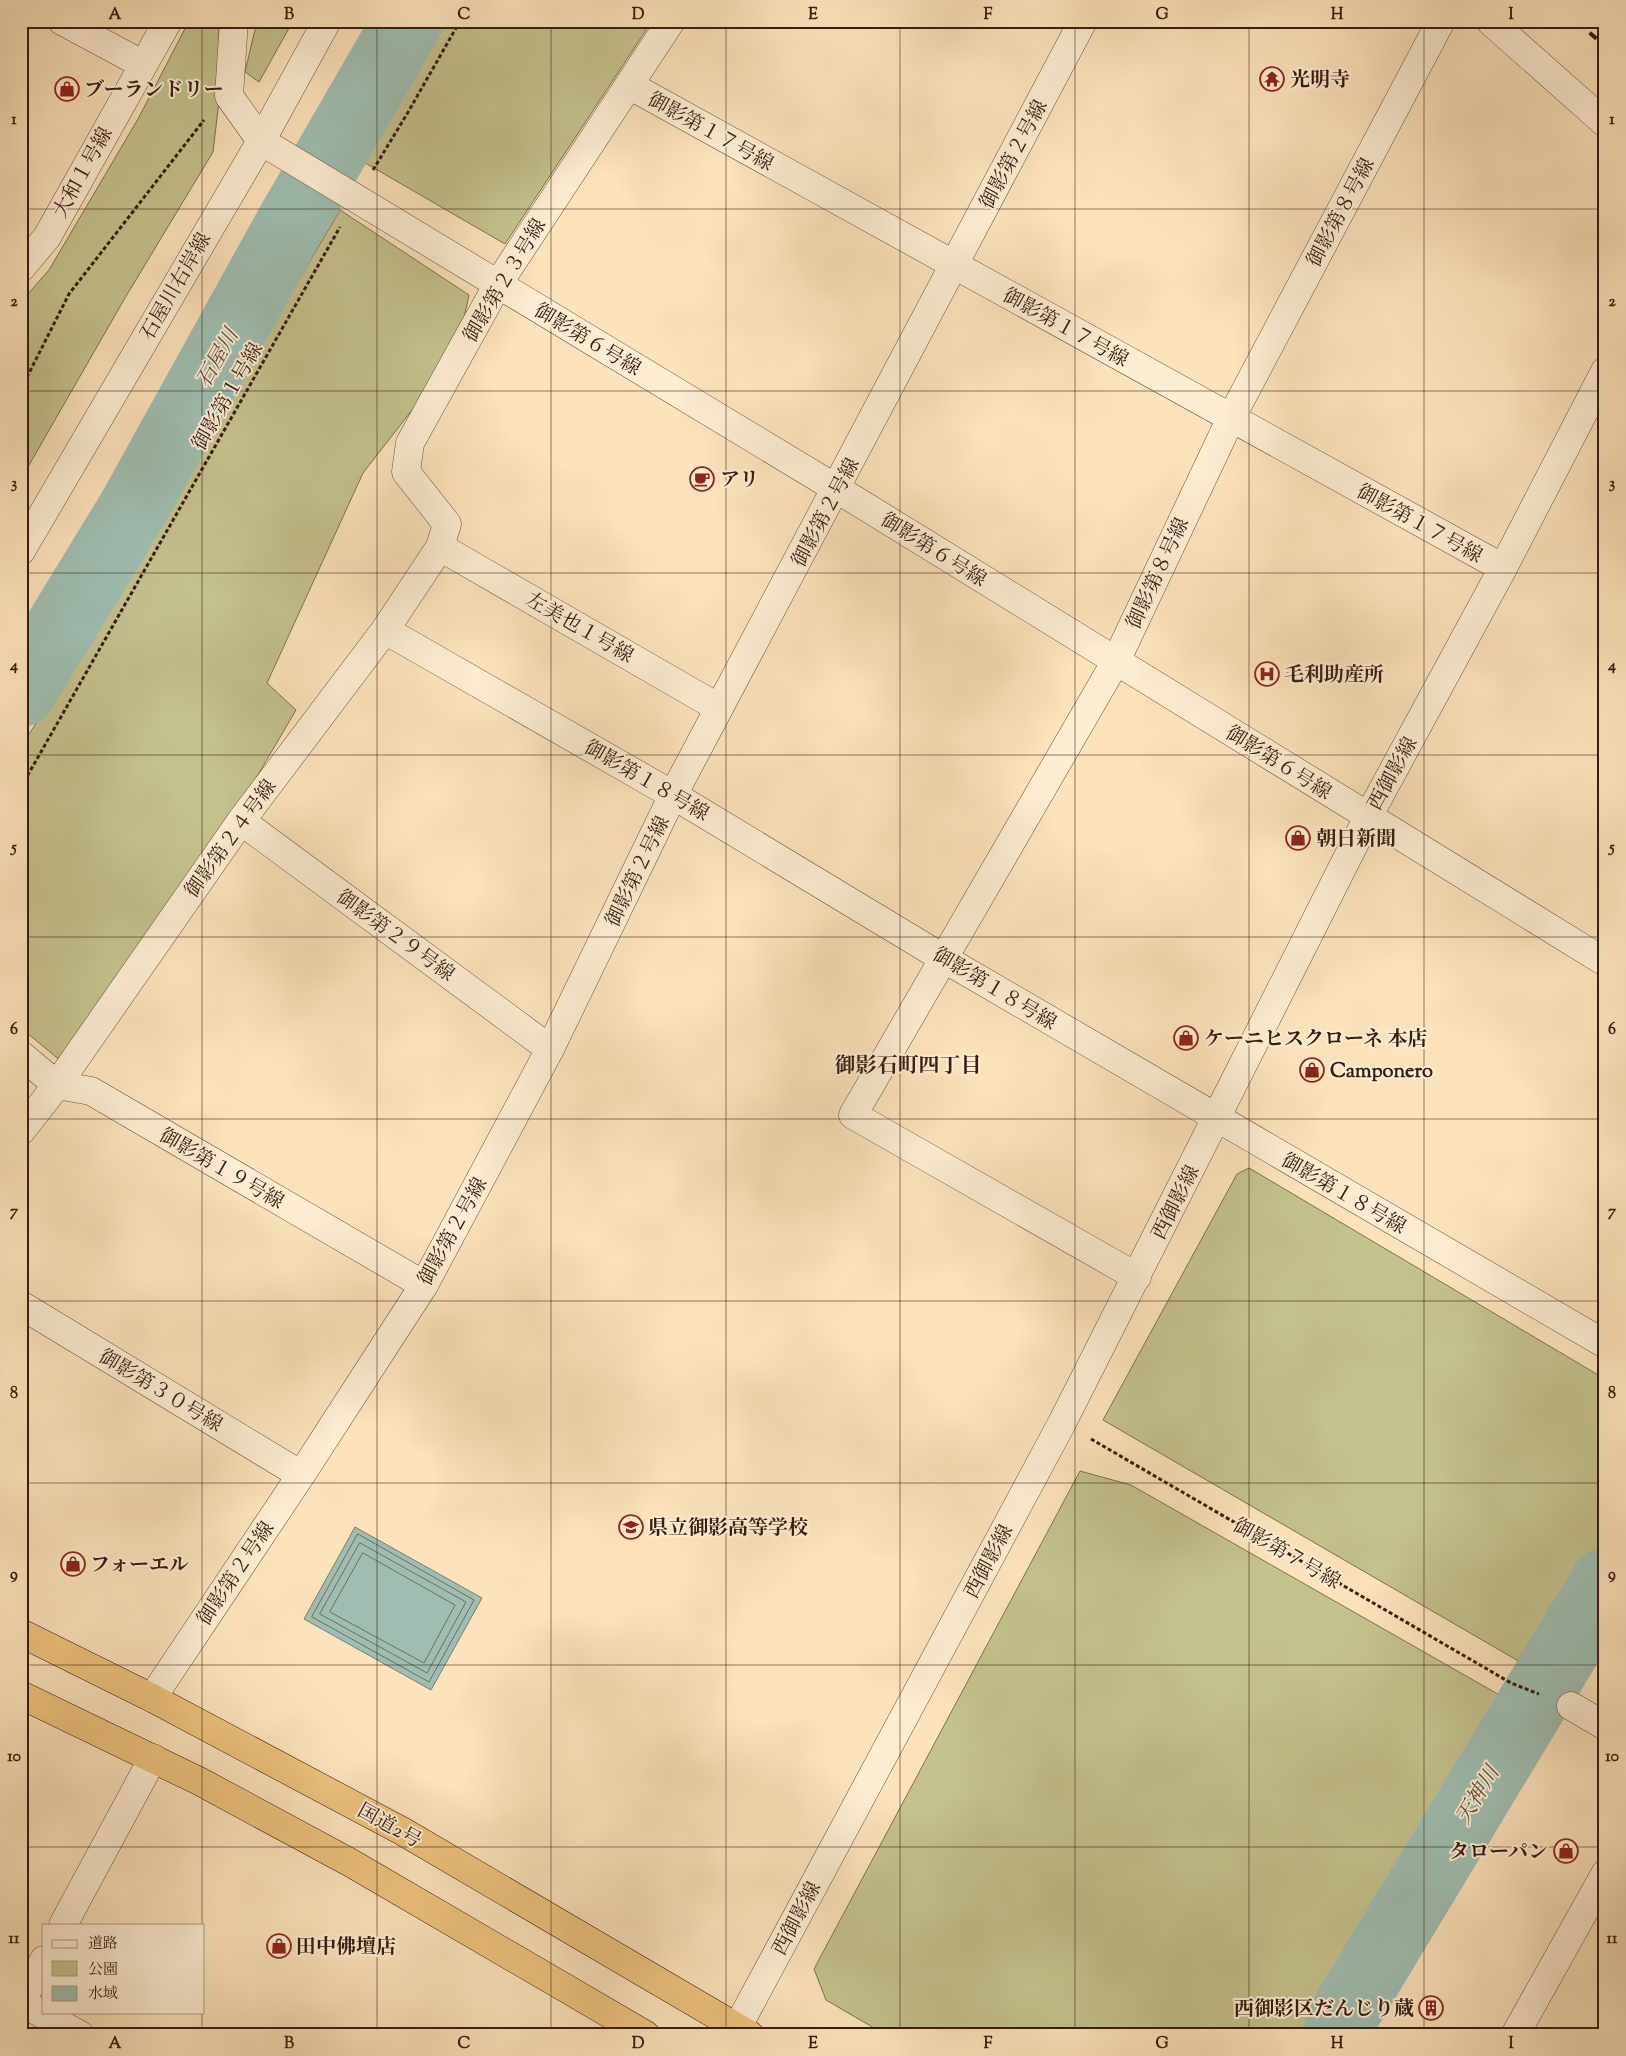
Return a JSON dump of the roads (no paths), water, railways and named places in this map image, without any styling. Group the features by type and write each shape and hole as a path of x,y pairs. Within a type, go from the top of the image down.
{"highway":[{"name":"国道2号","path":"21,1633 152,1698 402,1831 743,2031"},
{"path":"21,1695 153,1758 359,1868 646,2035"}],"street":[{"path":"62,21 142,64"},
{"name":"大和１号線","path":"21,268 47,237 142,64 168,21"},
{"path":"234,21 229,96 261,141"},
{"name":"石屋川右岸線","path":"21,551 261,141 327,21"},
{"name":"御影第２３号線","path":"440,547 447,524 406,472 410,444 498,284 671,21"},
{"name":"御影第２号線","path":"152,1698 301,1475 424,1285 550,1049 674,795 719,708 837,489 1083,21"},
{"name":"御影第８号線","path":"1137,1277 853,1114 1116,660 1231,418 1441,21"},
{"path":"1490,21 1605,123"},
{"name":"御影第１７号線","path":"629,85 1503,568"},
{"name":"御影第６号線","path":"261,141 837,489 1605,962"},
{"name":"西御影線","path":"743,2031 1137,1277 1368,816 1503,568 1605,372"},
{"name":"御影第２４号線","path":"21,1131 58,1085 241,821 386,630 440,547"},
{"name":"左美也１号線","path":"440,547 719,708"},
{"name":"御影第１８号線","path":"386,630 674,795 943,958 1605,1344"},
{"name":"御影第２９号線","path":"241,821 550,1049"},
{"name":"御影第１９号線","path":"21,1055 58,1085 92,1091 424,1285"},
{"name":"御影第３０号線","path":"21,1305 301,1475"},
{"path":"1571,1706 1605,1726"},
{"path":"64,1924 153,1758"},
{"path":"1515,2035 1605,1874"},
{"path":"42,1964 21,2002 42,2014"},
{"path":"42,2014 80,2035"}],"water":[{"path":"355,1527 482,1598 431,1690 304,1619"}],"waterway":[{"name":"石屋川","path":"21,692 134,507 290,225 408,21"},
{"name":"天神川","path":"1337,2035 1343,2017 1605,1583"}],"railway":[{"path":"1576,21 1605,46"}],"place":[{"name":"光明寺","path":"1272,79"},
{"name":"ブーランドリー","path":"67,89"},
{"name":"アリ","path":"702,479"},
{"name":"毛利助産所","path":"1267,674"},
{"name":"朝日新聞","path":"1298,838"},
{"name":"ケーニヒスクローネ 本店","path":"1186,1038"},
{"name":"Camponero","path":"1312,1070"},
{"name":"県立御影高等学校","path":"631,1527"},
{"name":"フォーエル","path":"73,1564"},
{"name":"タローパン","path":"1566,1851"},
{"name":"田中佛壇店","path":"279,1946"},
{"name":"西御影区だんじり蔵","path":"1431,2008"}],"district":[{"name":"御影石町四丁目","path":"908,1065"}]}
